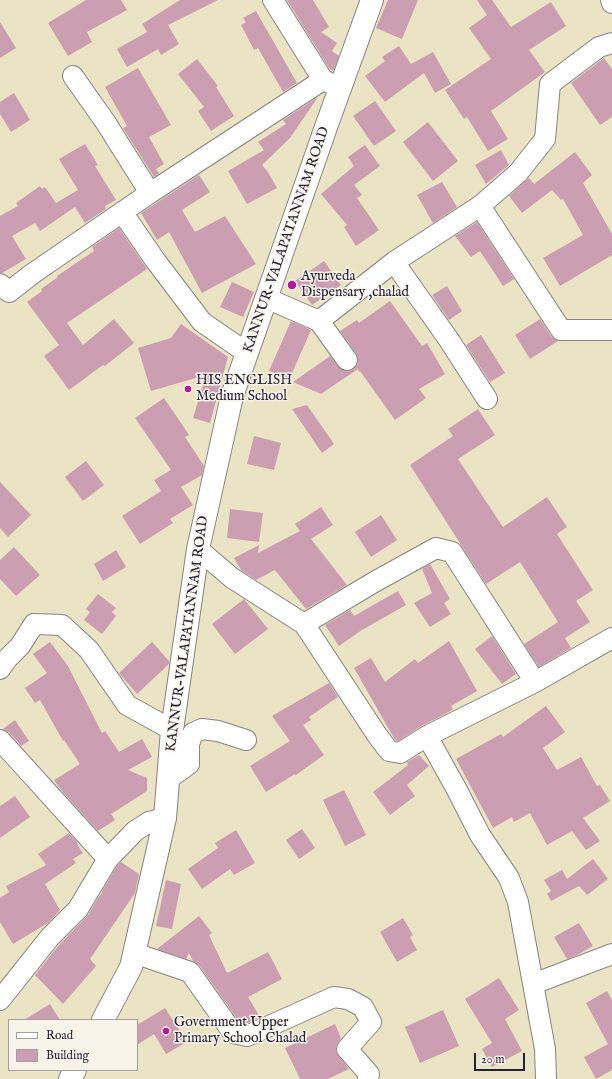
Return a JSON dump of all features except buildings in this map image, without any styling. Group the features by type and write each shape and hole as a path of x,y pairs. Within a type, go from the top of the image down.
{"main road":[{"name":"KANNUR-VALAPATANNAM ROAD","path":"103,1019 131,967 166,818 172,730 198,549 232,396 266,298 332,83 372,0"}],"street":[{"path":"0,284 9,292 32,274 150,192 332,83 273,0"},
{"path":"319,321 394,262 480,206 518,173 545,139 550,84 600,47 612,43"},
{"path":"73,76 106,123 150,192"},
{"path":"480,206 561,330 612,330"},
{"path":"122,212 155,260 202,322 247,353"},
{"path":"394,262 449,340 486,399"},
{"path":"266,298 319,321 347,360"},
{"path":"304,624 376,581 436,548 452,552 535,682"},
{"path":"198,549 232,578 304,624 389,751 400,753 427,736 535,682 612,638"},
{"path":"0,669 6,659 20,646 34,624 62,625 89,650 127,705 172,730"},
{"path":"168,779 189,764 189,744 193,733 202,729 218,731 246,740"},
{"path":"427,736 457,790 480,836 509,878 518,902 545,1049 546,1079"},
{"path":"0,740 108,859"},
{"path":"0,1000 50,937 78,909 108,859 135,831 149,822 166,818"},
{"path":"134,953 190,972 233,1033 247,1036 334,997 348,999 358,1004 363,1007 370,1022 347,1049 369,1074 368,1079"},
{"path":"533,984 612,954"}],"place":[{"name":"Ayurveda Dispensary ,chalad","path":"292,285"},
{"name":"HIS ENGLISH Medium School","path":"188,389"},
{"name":"Government Upper Primary School Chalad","path":"166,1031"}]}
